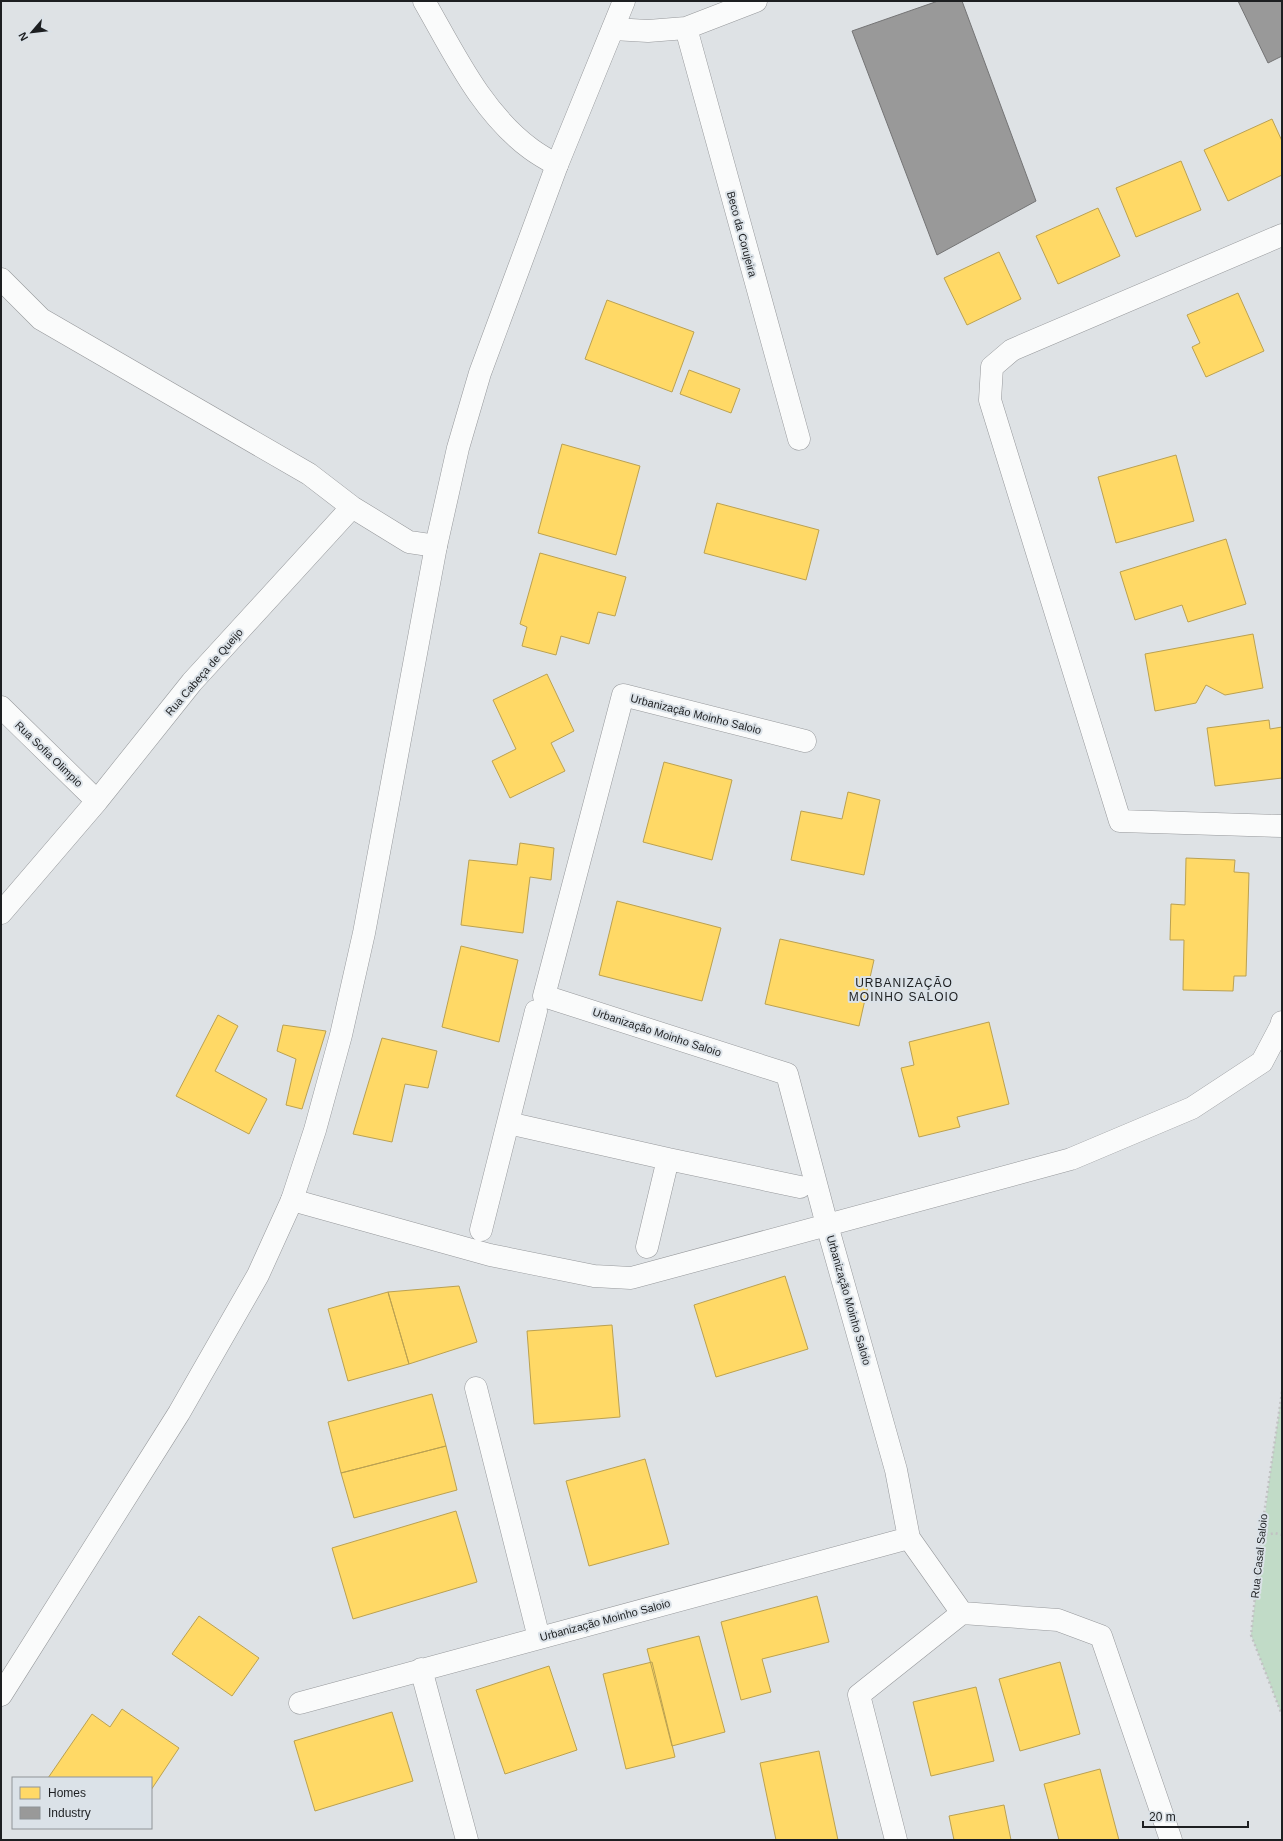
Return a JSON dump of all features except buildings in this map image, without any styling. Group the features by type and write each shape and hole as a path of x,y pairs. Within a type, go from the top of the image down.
{"street":[{"path":"424,1 476,91 505,126 526,145 557,165"},
{"path":"1,1695 180,1413 258,1274 292,1200 316,1130 341,1035 364,933 436,546 458,448 480,373 557,165 624,1"},
{"path":"613,29 648,31 686,28 756,1"},
{"name":"Beco da Corujeira","path":"686,28 799,439"},
{"path":"1282,235 1012,350 992,367 990,400 1120,821 1282,826"},
{"path":"1,279 41,319 309,474 352,507 409,542 436,546"},
{"name":"Rua Cabeça de Queijo","path":"1,913 97,801 192,682 352,507"},
{"name":"Urbanização Moinho Saloio","path":"806,741 623,695 544,996 787,1074 827,1225 896,1470 910,1538 962,1613"},
{"name":"Rua Sofia Olimpio","path":"1,708 97,801"},
{"path":"481,1230 536,1011"},
{"path":"292,1200 490,1255 594,1276 631,1278 1071,1159 1192,1108 1262,1062 1282,1026 1282,1022"},
{"path":"508,1123 800,1187"},
{"path":"647,1247 668,1159"},
{"path":"476,1388 539,1638"},
{"name":"Urbanização Moinho Saloio","path":"300,1703 910,1538"},
{"path":"896,1840 859,1695 962,1613 1058,1620 1101,1636 1171,1840"},
{"path":"421,1670 467,1840"}],"path":[{"name":"Rua Casal Saloio","path":"1282,1392 1261,1536 1251,1635 1282,1715"},
{"path":"1261,1536 1275,1533 1282,1535"}],"green space":[{"path":"1282,1392 1282,1715 1251,1635 1269,1481"}],"district":[{"name":"URBANIZAÇÃO MOINHO SALOIO","path":"904,990"}]}
